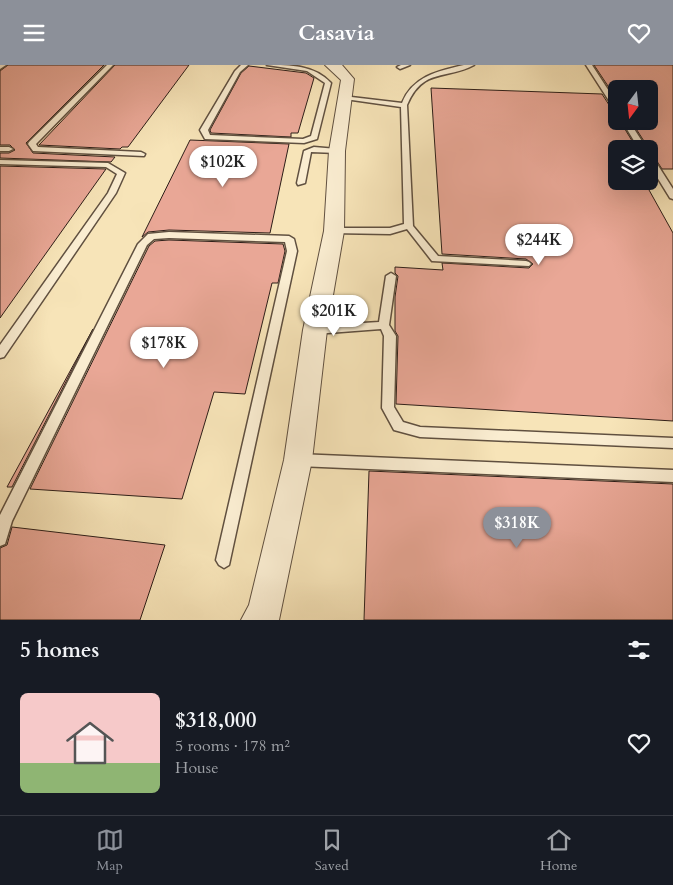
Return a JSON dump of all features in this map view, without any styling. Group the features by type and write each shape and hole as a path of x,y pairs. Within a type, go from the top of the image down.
{"street":[{"path":"259,620 264,615 298,460 315,330 334,231 337,151 348,79 337,67 331,65"}],"lane":[{"path":"110,65 32,144 36,149 141,154"},
{"path":"245,65 238,71 204,130 208,137 304,141 314,137 328,83 319,72 307,67 270,65"},
{"path":"400,67 407,65"},
{"path":"471,65 429,75 416,82 406,96 404,105 409,225 435,259 526,265"},
{"path":"589,65 608,95"},
{"path":"345,97 404,105"},
{"path":"0,149 9,149"},
{"path":"301,183 308,151 314,149 337,151"},
{"path":"0,162 108,165 121,173 112,193 0,354"},
{"path":"658,172 673,195"},
{"path":"334,231 390,231 409,225"},
{"path":"0,539 5,519 144,244 151,236 289,239 292,251 224,560"},
{"path":"391,276 384,325 390,336 388,408 399,426 420,432 673,443"},
{"path":"315,330 384,325"},
{"path":"298,460 673,476"}],"building":[{"path":"8,65 104,65 26,143 33,153 115,157 111,162 0,158 0,153 9,153 15,150 10,145 0,145 0,71"},
{"path":"115,65 189,65 128,147 120,149 39,145"},
{"path":"594,65 673,65 673,169 662,169 658,163 658,140 643,140 637,130 658,130 658,80 608,80 608,86"},
{"path":"249,66 306,73 314,78 298,133 291,133 291,137 211,133 210,130 241,73"},
{"path":"431,88 602,94 608,103 608,130 625,130 632,140 608,140 608,190 649,190 673,233 673,421 396,404 398,336 395,331 395,297 398,276 395,273 395,267 443,270 442,263 529,268 533,264 526,259 442,254"},
{"path":"190,140 289,144 270,233 169,230 148,232 142,237"},
{"path":"0,166 106,169 0,318"},
{"path":"155,241 283,244 285,251 278,283 272,283 245,394 214,392 182,499 30,489 149,246"},
{"path":"93,329 12,487 7,487"},
{"path":"369,471 673,484 673,620 364,620"},
{"path":"12,527 165,545 140,620 0,620 0,548 7,545"}]}
